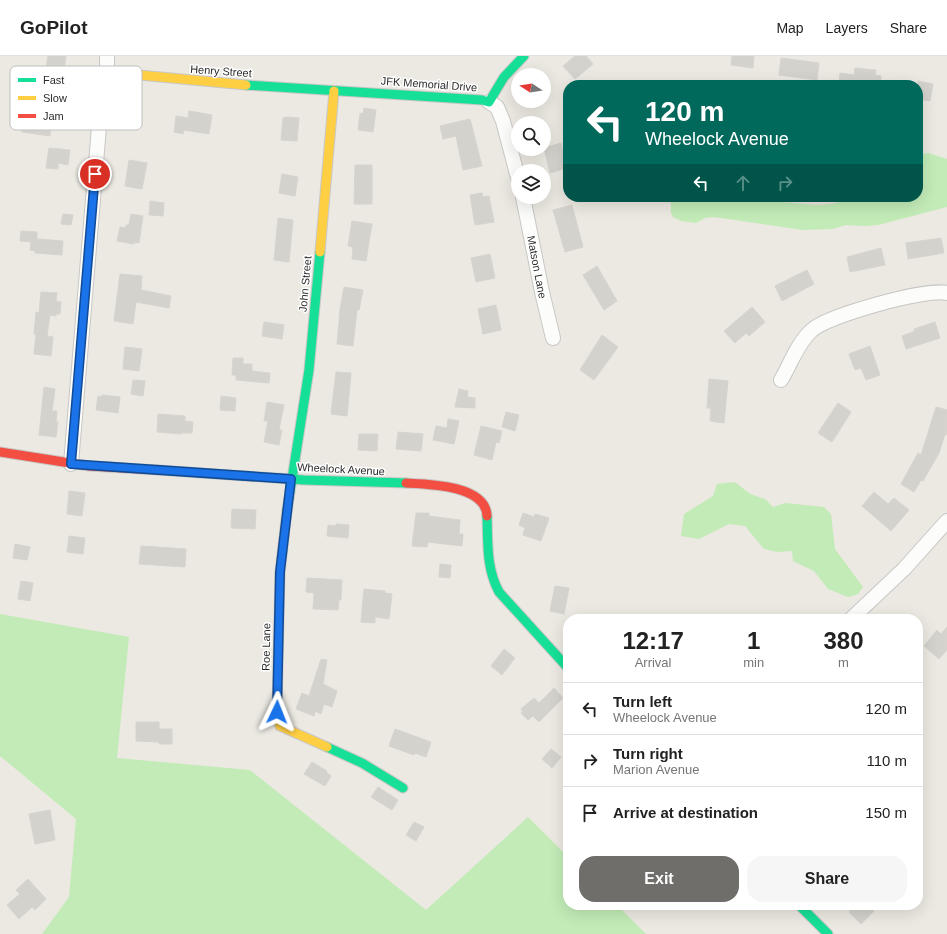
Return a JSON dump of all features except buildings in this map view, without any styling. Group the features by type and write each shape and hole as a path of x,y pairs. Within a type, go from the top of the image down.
{"street":[{"name":"JFK Memorial Drive","path":"334,91 474,99 489,102 496,88 511,69 524,56"},
{"name":"Henry Street","path":"142,76 190,81 334,91"},
{"name":"John Street","path":"291,479 309,370 334,91"},
{"path":"489,102 497,107 503,121 514,164"},
{"path":"71,464 99,130"},
{"name":"Matson Lane","path":"524,204 553,338"},
{"path":"781,380 804,339 811,330 825,322 858,311 921,294 941,292 947,293"},
{"name":"Wheelock Avenue","path":"0,452 71,464 291,479 446,487 473,495 485,505 487,510 486,550 493,581 506,602 563,663"},
{"name":"Roe Lane","path":"291,479 280,572 277,712 280,726 362,764 403,788"},
{"path":"856,614 904,569 947,521"},
{"path":"804,910 828,934"}],"green space":[{"path":"928,153 947,159 947,207 878,225 846,225 832,229 803,230 714,217 705,218 696,223 681,221 673,217 671,213 671,202 782,202 817,205 839,202 923,202 923,154"},
{"path":"735,482 750,494 765,499 773,507 785,503 824,507 831,514 835,549 863,587 858,594 848,597 828,589 814,571 793,561 792,551 777,552 764,549 745,526 729,524 699,539 681,536 684,514 713,496 717,484"},
{"path":"0,614 129,637 117,758 250,770 426,910 528,817 563,852 563,910 622,910 646,934 42,934 69,897 76,819 0,756"}],"traffic: fast":[{"path":"246,85 482,100 489,102 504,77 524,56"},
{"path":"287,511 309,370 320,252"},
{"path":"158,470 304,480 406,483"},
{"path":"487,516 490,564 499,592 563,662"},
{"path":"327,747 362,763 403,788"},
{"path":"804,910 828,934"}],"traffic: slow":[{"path":"142,75 246,85"},
{"path":"320,252 334,91"},
{"path":"287,511 280,572 277,712 280,726 327,747"}],"traffic: jam":[{"path":"0,452 89,466 158,470"},
{"path":"406,483 428,484 454,488 467,492 477,498 484,506 487,516"}],"route":[{"path":"95,174 77,372 71,464 291,479 280,572 277,712"}]}
